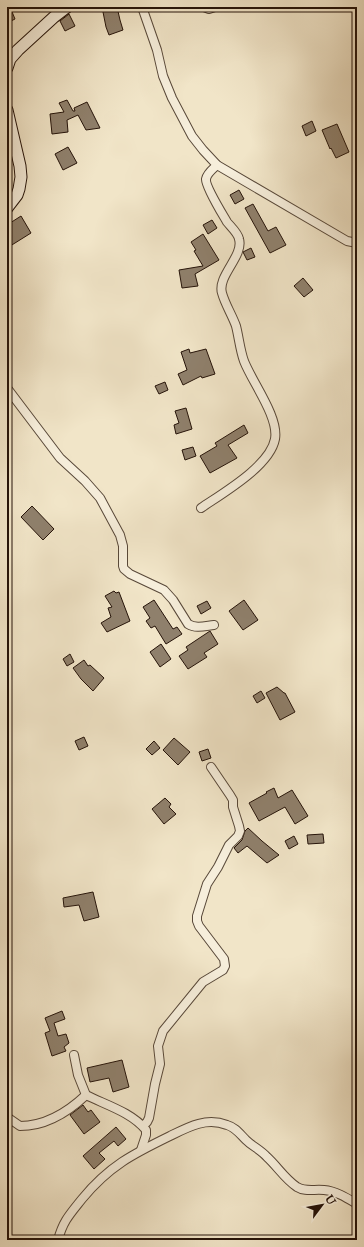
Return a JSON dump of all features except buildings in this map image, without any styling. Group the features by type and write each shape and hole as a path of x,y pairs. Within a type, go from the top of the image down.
{"street":[{"path":"7,68 10,60 18,50 54,17 68,7"},
{"path":"142,7 157,50 163,76 172,98 192,136 203,150 217,165 347,241 357,243"},
{"path":"204,7 208,9 215,7"},
{"path":"7,110 20,166 21,177 18,195 7,208"},
{"path":"201,508 244,478 262,462 275,440 276,432 267,406 250,375 245,362 235,324 222,291 224,278 240,244 238,235 227,221 206,181 208,174 217,165"},
{"path":"7,388 60,458 85,481 100,498 122,539 124,569 130,574 164,590 173,600 188,624 201,627 214,625"},
{"path":"142,1126 149,1118 154,1084 160,1064 158,1046 163,1031 203,982 222,970 225,966 224,960 199,926 196,916 207,884 218,867 229,845 238,836 240,831 233,807 233,800 211,767"},
{"path":"74,1056 78,1075 86,1095 123,1112 146,1130 147,1132 141,1150"},
{"path":"7,1117 20,1126 40,1122 62,1114 86,1095"},
{"path":"58,1240 67,1217 90,1189 111,1169 141,1150 188,1127 208,1121 228,1125 237,1131 247,1141 268,1157 296,1186 306,1190 324,1190 337,1193 357,1204"}]}
